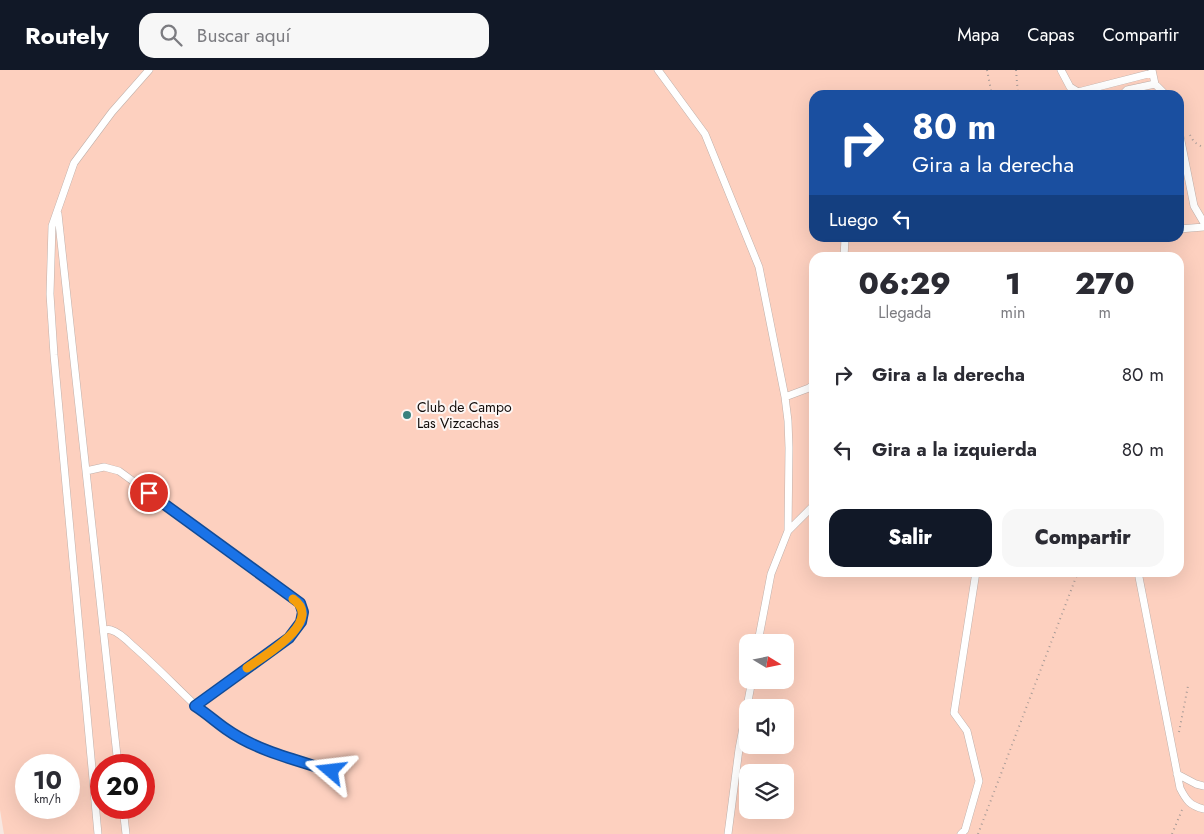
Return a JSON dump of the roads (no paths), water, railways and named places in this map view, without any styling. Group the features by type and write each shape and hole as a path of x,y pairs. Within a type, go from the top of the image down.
{"lane":[{"path":"98,834 54,355 50,294 52,226 74,163 112,112 149,70"},
{"path":"658,70 706,134 759,267 785,397 789,448 788,531 771,574 760,634"},
{"path":"1061,70 1070,87 1075,90"},
{"path":"1085,90 1152,71 1154,84 1161,90"},
{"path":"1127,90 1154,84"},
{"path":"1184,156 1194,206 1204,223"},
{"path":"58,211 117,754"},
{"path":"1184,230 1204,228"},
{"path":"785,397 809,388"},
{"path":"86,470 104,468 119,471 300,603 303,612 301,622 289,638 195,706"},
{"path":"788,531 809,510"},
{"path":"961,834 965,830 979,781 966,731 954,713 975,577"},
{"path":"1139,577 1180,788 1186,800 1194,807 1204,809"},
{"path":"104,630 111,630 125,638 154,664 195,706 227,730 284,756 331,771"},
{"path":"728,834 750,689"},
{"path":"1177,774 1204,786"},
{"path":"124,819 126,834"}],"place":[{"name":"Club de Campo Las Vizcachas","path":"407,415"}]}
